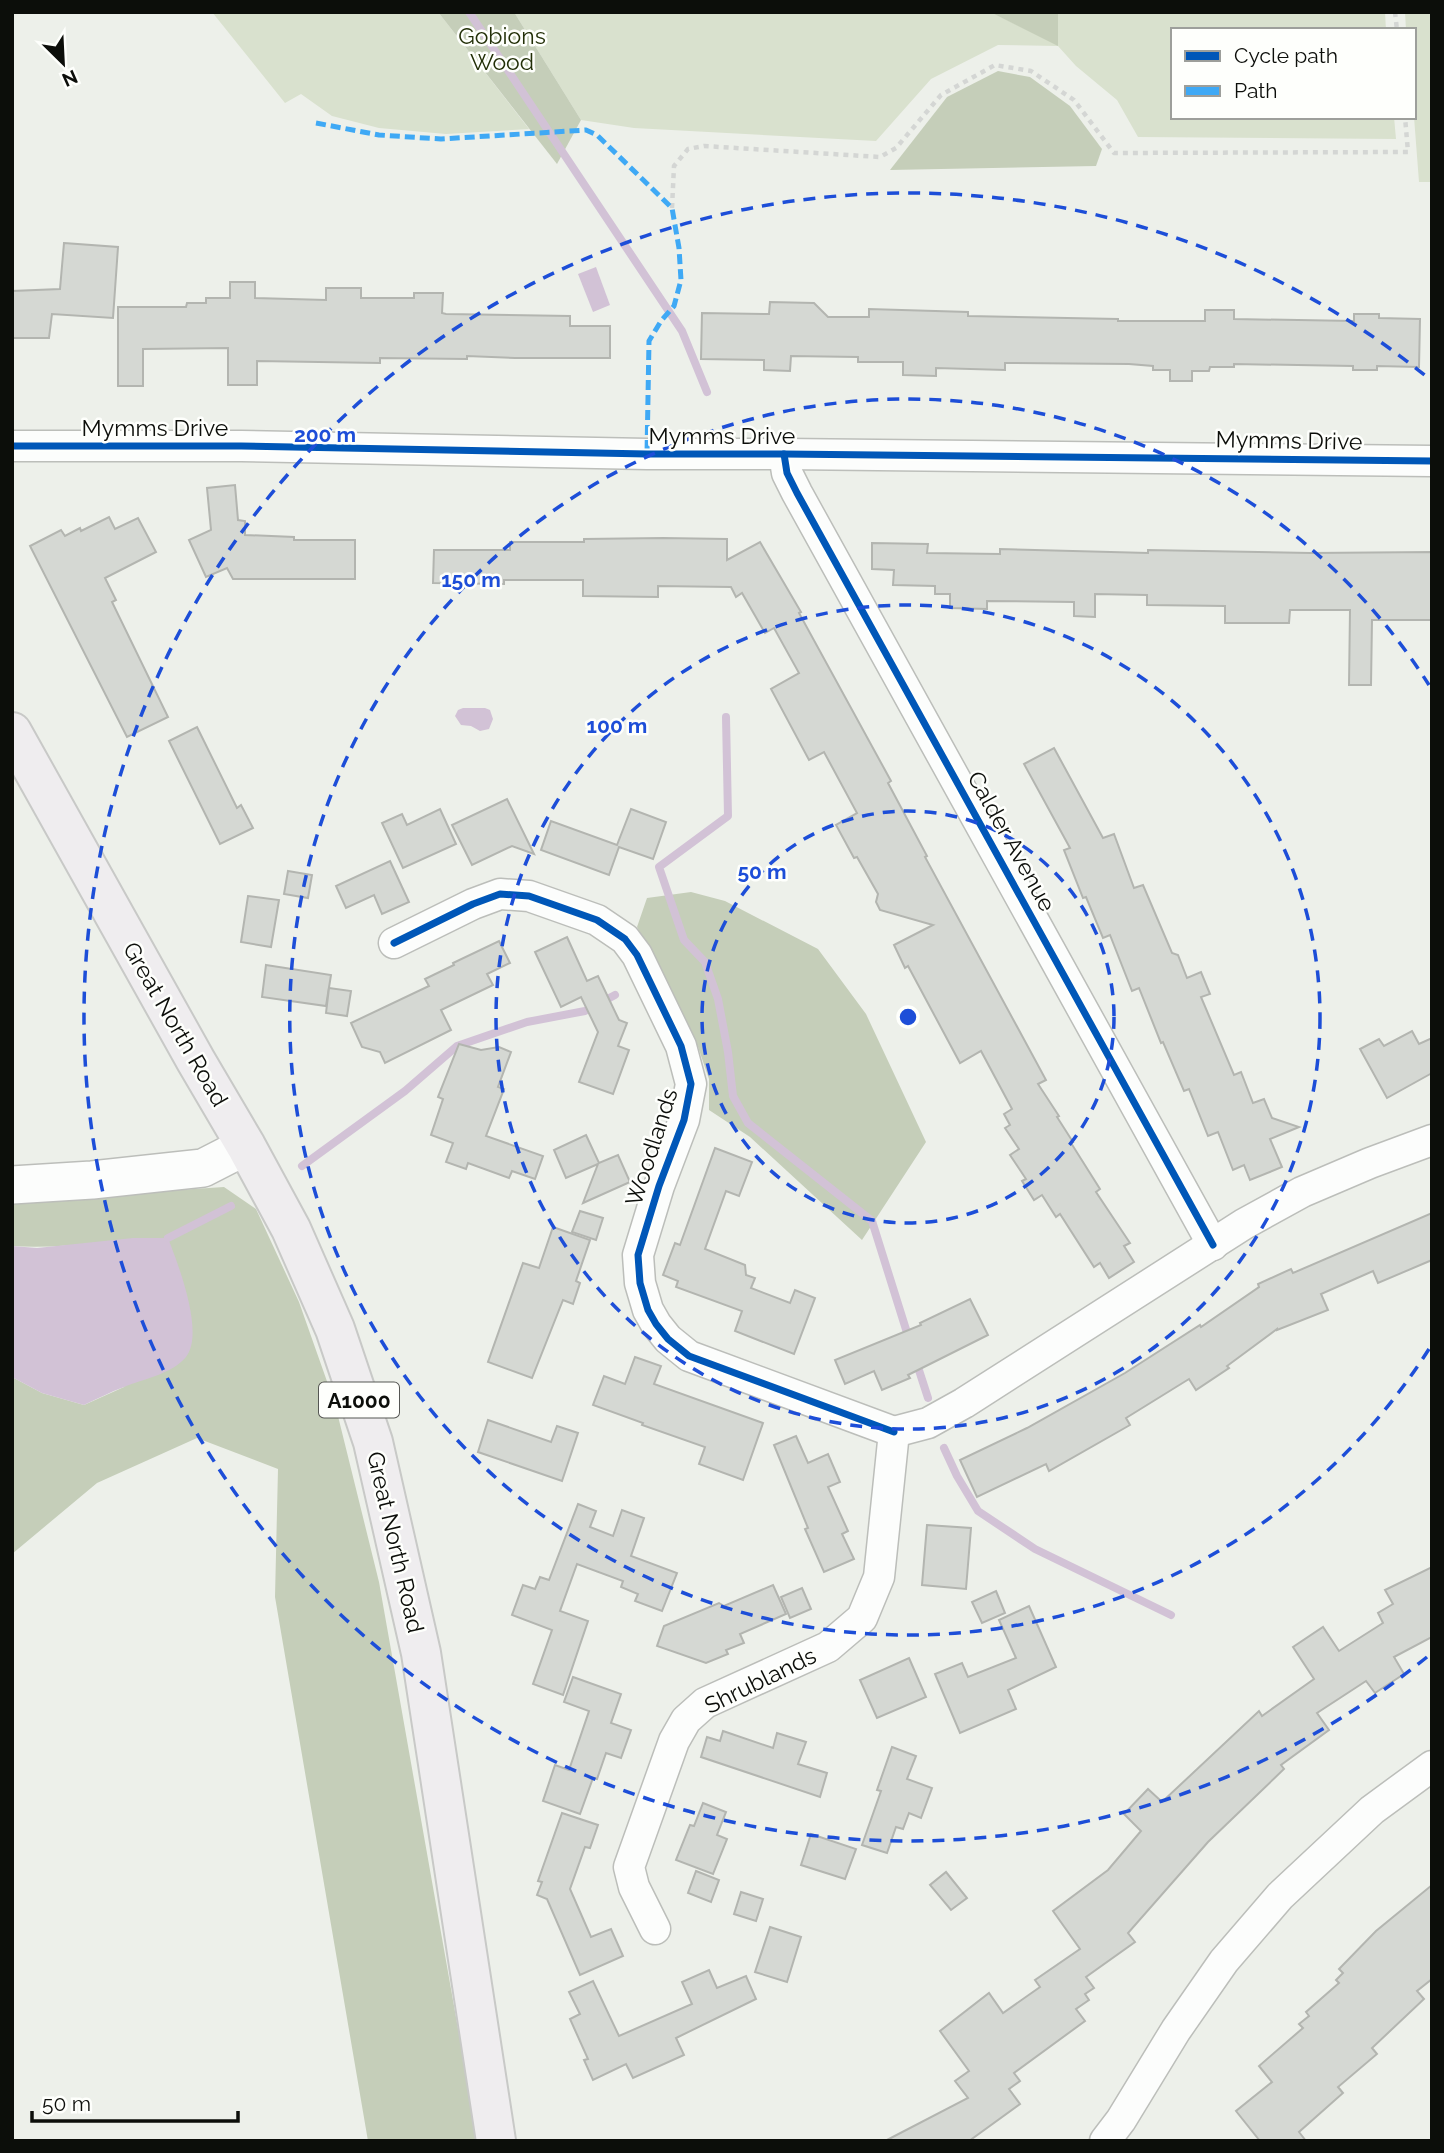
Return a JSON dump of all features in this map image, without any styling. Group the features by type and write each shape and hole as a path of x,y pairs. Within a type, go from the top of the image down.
{"main road":[{"name":"Great North Road","path":"12,732 291,1229 335,1329 373,1442 421,1653 496,2141"}],"street":[{"name":"Mymms Drive","path":"12,446 241,446 647,454 1432,461"},
{"name":"Calder Avenue","path":"784,454 787,473 797,493 1213,1245"},
{"name":"Woodlands","path":"394,943 499,894 529,896 597,920 625,939 637,955 681,1046 691,1084 684,1120 659,1186 638,1255 640,1283 648,1310 668,1339 689,1356 894,1432"},
{"path":"894,1432 928,1423 964,1403 1244,1224 1302,1192 1432,1140"},
{"path":"12,1185 104,1179 203,1168 246,1146"},
{"name":"Shrublands","path":"655,1929 634,1886 629,1867 674,1741 686,1720 705,1703 828,1647 862,1618 879,1577 894,1432"},
{"path":"1105,2141 1224,1961 1280,1896 1372,1810 1432,1766"}],"path":[{"path":"672,208 674,166 688,149 704,146 880,157 896,148 941,95 995,65 1031,71 1074,100 1114,153 1408,152 1405,119"}],"green space":[{"path":"212,12 438,12 529,129 446,134 379,128 332,116 301,94 285,103"},
{"name":"Gobions Wood","path":"438,12 514,12 581,120 557,164"},
{"path":"514,12 990,12 1058,45 1058,12 1385,12 1386,28 1171,28 1171,119 1394,119 1396,139 1138,137 1117,100 1076,66 1058,46 998,45 931,79 876,141 634,128 581,120"},
{"path":"990,12 1058,12 1058,46"},
{"path":"1405,12 1432,12 1432,182 1419,182 1414,119 1416,28 1406,28"},
{"path":"998,71 1030,77 1070,106 1102,149 1096,166 890,170 947,97"},
{"path":"691,892 725,901 818,949 866,1014 926,1142 862,1240 750,1137 709,1110 709,1079 698,1047 637,927 647,898"},
{"path":"224,1187 256,1209 299,1302 335,1404 379,1582 476,2141 368,2141 275,1597 278,1469 197,1438 97,1483 12,1554 12,1377 42,1393 84,1405 124,1387 168,1238 12,1246 12,1201"}],"shaded area":[{"path":"596,267 610,305 593,312 578,274"},
{"path":"458,710 490,710 493,719 489,729 480,731 461,725 455,716"},
{"path":"133,1238 168,1238 183,1281 191,1316 193,1332 186,1357 165,1372 84,1405 42,1393 12,1377 12,1246 37,1248"}],"building":[{"path":"64,243 118,247 113,318 52,314 49,338 12,338 12,291 60,289"},
{"path":"230,282 255,282 255,298 326,300 326,288 361,288 361,298 414,298 414,293 443,293 442,313 446,314 570,316 570,326 610,326 610,358 467,356 467,359 380,358 380,363 257,361 257,385 228,385 228,348 143,349 143,386 118,386 118,307 186,307 187,303 206,303 206,298 230,298"},
{"path":"770,302 814,303 828,317 869,317 869,309 968,312 968,316 1118,321 1205,321 1205,310 1234,310 1234,319 1354,321 1354,314 1379,314 1379,318 1420,319 1419,367 1377,366 1377,370 1353,370 1353,366 1234,364 1234,367 1210,367 1209,371 1192,371 1192,381 1170,381 1170,370 1153,370 1153,366 1129,364 1005,363 1005,370 936,368 936,376 903,375 903,362 858,362 858,357 791,356 790,371 764,370 764,360 701,359 702,313 769,314"},
{"path":"235,485 238,520 245,521 245,535 294,537 294,540 355,540 355,579 233,579 227,568 206,577 189,540 211,530 207,488"},
{"path":"109,517 115,529 138,518 156,552 105,578 116,600 112,602 168,717 127,737 30,546 61,530 65,536"},
{"path":"727,539 727,560 760,542 801,612 799,613 891,781 888,783 927,856 925,857 1046,1080 1038,1084 1100,1189 1096,1192 1130,1243 1124,1246 1134,1262 1109,1278 1100,1263 1094,1267 1060,1214 1056,1217 1042,1195 1034,1200 1022,1181 1026,1179 1010,1155 1019,1149 1005,1128 1010,1125 1004,1114 1012,1109 981,1051 960,1063 908,966 905,968 894,945 933,925 880,910 876,902 878,894 836,825 857,813 824,752 809,760 771,689 799,673 774,628 765,633 742,593 736,597 731,587 658,586 658,597 583,596 583,580 504,580 504,584 433,583 434,550 510,550 510,542"},
{"path":"872,543 928,544 927,553 1000,554 1000,549 1148,553 1148,550 1432,552 1432,620 1372,620 1371,685 1349,685 1350,610 1290,610 1289,623 1225,623 1225,606 1147,605 1147,595 1095,594 1095,617 1074,616 1074,602 987,601 987,609 950,608 950,594 935,594 935,586 893,585 894,570 872,569"},
{"path":"197,727 237,808 241,805 253,828 220,844 169,741"},
{"path":"1054,748 1103,838 1114,834 1134,888 1143,885 1172,953 1178,955 1187,978 1201,972 1210,994 1201,997 1234,1075 1241,1072 1253,1103 1264,1099 1272,1118 1299,1127 1270,1139 1282,1167 1250,1180 1244,1165 1233,1170 1218,1132 1208,1136 1189,1089 1184,1091 1163,1042 1161,1043 1139,988 1132,991 1110,935 1103,938 1086,897 1083,898 1064,850 1070,848 1024,764"},
{"path":"507,799 534,854 512,846 472,865 452,825"},
{"path":"440,809 456,844 403,868 382,823 402,814 407,825"},
{"path":"631,809 666,822 653,859 619,847 609,875 541,850 551,821 617,845"},
{"path":"390,861 409,902 382,914 374,895 346,908 336,886"},
{"path":"288,871 312,875 308,898 284,894"},
{"path":"248,896 279,900 271,947 241,942"},
{"path":"567,937 587,981 598,976 619,1020 627,1023 618,1046 629,1050 613,1094 579,1082 598,1032 581,997 561,1007 535,952"},
{"path":"499,941 510,963 487,974 493,985 441,1010 451,1030 385,1063 380,1052 362,1047 351,1023 429,986 425,979"},
{"path":"266,965 331,975 326,1006 262,997"},
{"path":"329,988 351,991 347,1016 326,1013"},
{"path":"1412,1031 1419,1044 1432,1038 1432,1073 1387,1098 1360,1049 1379,1039 1384,1046"},
{"path":"459,1044 481,1050 499,1047 511,1052 498,1087 504,1089 486,1136 543,1156 535,1179 512,1171 509,1178 468,1163 466,1169 446,1162 453,1143 431,1135 443,1099 438,1097"},
{"path":"586,1135 599,1163 618,1155 630,1182 583,1203 598,1164 566,1178 554,1150"},
{"path":"715,1148 752,1162 739,1196 726,1191 705,1249 745,1265 746,1275 755,1278 751,1288 790,1303 795,1290 815,1298 794,1354 735,1331 742,1311 676,1287 678,1281 663,1275 675,1243 680,1245"},
{"path":"580,1211 603,1218 596,1240 572,1232"},
{"path":"1432,1213 1432,1260 1378,1283 1373,1271 1321,1294 1328,1310 1277,1329 1227,1366 1229,1368 1196,1390 1189,1379 1126,1418 1130,1425 1049,1471 1046,1464 977,1497 960,1460 1027,1428 1125,1373 1200,1325 1201,1327 1259,1287 1258,1284 1291,1269 1293,1273"},
{"path":"553,1227 590,1240 576,1281 580,1283 573,1304 563,1300 532,1378 488,1362 523,1263 539,1268"},
{"path":"970,1299 988,1335 908,1375 910,1378 882,1390 874,1371 845,1384 835,1360 921,1325 920,1323"},
{"path":"635,1357 661,1366 654,1384 763,1423 743,1480 699,1464 705,1447 593,1405 604,1376 625,1384"},
{"path":"488,1420 551,1442 557,1426 578,1433 562,1481 478,1452"},
{"path":"796,1436 808,1463 828,1454 840,1482 828,1487 848,1531 842,1534 854,1559 824,1572 774,1445"},
{"path":"578,1504 596,1511 590,1527 613,1536 622,1510 644,1518 631,1556 677,1573 662,1611 635,1601 638,1594 621,1587 623,1581 577,1564 560,1611 588,1621 563,1695 533,1684 552,1630 512,1615 523,1585 535,1589 540,1577 549,1580"},
{"path":"927,1525 971,1528 966,1589 922,1585"},
{"path":"1432,1567 1432,1637 1394,1657 1404,1674 1375,1693 1366,1681 1317,1713 1329,1730 1281,1765 1284,1769 1208,1842 1128,1933 1135,1942 1086,1977 1094,1988 1085,1994 1089,2000 1076,2009 1085,2021 1014,2073 1020,2081 1009,2089 1020,2104 969,2141 885,2141 968,2098 955,2081 969,2071 940,2031 989,1993 1003,2013 1040,1987 1035,1980 1080,1949 1053,1911 1108,1870 1141,1831 1124,1814 1148,1789 1162,1802 1259,1711 1262,1716 1314,1679 1293,1647 1323,1627 1339,1651 1383,1623 1378,1613 1393,1604 1385,1590"},
{"path":"773,1585 786,1614 740,1634 744,1643 726,1650 728,1654 706,1663 657,1646 664,1626 719,1603 724,1606"},
{"path":"802,1588 811,1609 790,1618 781,1597"},
{"path":"996,1591 1005,1613 982,1623 972,1602"},
{"path":"1029,1606 1056,1667 1008,1690 1016,1709 960,1733 935,1674 962,1663 968,1677 1016,1658 999,1620"},
{"path":"909,1658 926,1697 877,1718 860,1680"},
{"path":"573,1677 621,1694 611,1723 631,1730 621,1758 606,1753 597,1779 593,1778 580,1814 543,1801 555,1765 569,1770 589,1711 564,1702"},
{"path":"723,1731 773,1748 777,1733 806,1742 798,1764 827,1773 820,1797 701,1757 707,1737 720,1741"},
{"path":"892,1747 916,1756 907,1779 932,1788 921,1818 909,1813 903,1829 896,1827 887,1853 862,1845 881,1791 877,1790"},
{"path":"703,1803 726,1812 717,1835 727,1839 713,1874 676,1860 690,1825 694,1826"},
{"path":"562,1813 598,1825 590,1848 585,1847 570,1889 591,1937 611,1929 623,1956 580,1975 547,1899 537,1895 542,1882 538,1881"},
{"path":"811,1834 856,1849 845,1879 801,1865"},
{"path":"696,1871 719,1880 711,1902 688,1893"},
{"path":"946,1872 967,1898 951,1910 930,1885"},
{"path":"1432,1885 1432,1979 1417,1991 1424,1999 1372,2048 1377,2054 1338,2087 1343,2093 1299,2132 1306,2141 1260,2141 1236,2111 1272,2082 1259,2066 1303,2028 1299,2024 1309,2016 1306,2012 1339,1983 1336,1980 1343,1973 1339,1969 1376,1931"},
{"path":"741,1892 763,1899 756,1921 734,1914"},
{"path":"770,1927 801,1937 787,1982 755,1972"},
{"path":"709,1970 717,1988 746,1976 756,1999 676,2038 684,2055 633,2078 626,2064 593,2080 584,2060 588,2059 570,2019 580,2014 569,1992 593,1981 619,2036 692,2004 682,1982"}],"waterway":[{"path":"469,12 682,331 707,392"},
{"path":"726,717 728,816 659,867 684,940 705,962 718,999 733,1096 748,1123 872,1221 909,1339"},
{"path":"302,1166 405,1091 457,1046 527,1022 585,1011 615,995"},
{"path":"168,1238 231,1206"},
{"path":"916,1361 928,1398"},
{"path":"944,1448 978,1511 1035,1549 1171,1615"}],"marked path":[{"path":"316,123 379,135 441,139 586,130 597,135 672,208 681,280 674,306 649,341 647,454"}],"cycle path":[{"path":"12,446 241,446 647,454 1432,461"},
{"path":"784,454 787,473 797,493 1213,1245"},
{"path":"394,943 473,904 500,894 529,896 597,920 625,939 637,955 681,1046 691,1084 684,1120 659,1186 638,1255 640,1283 648,1310 668,1339 689,1356 894,1432"}]}
